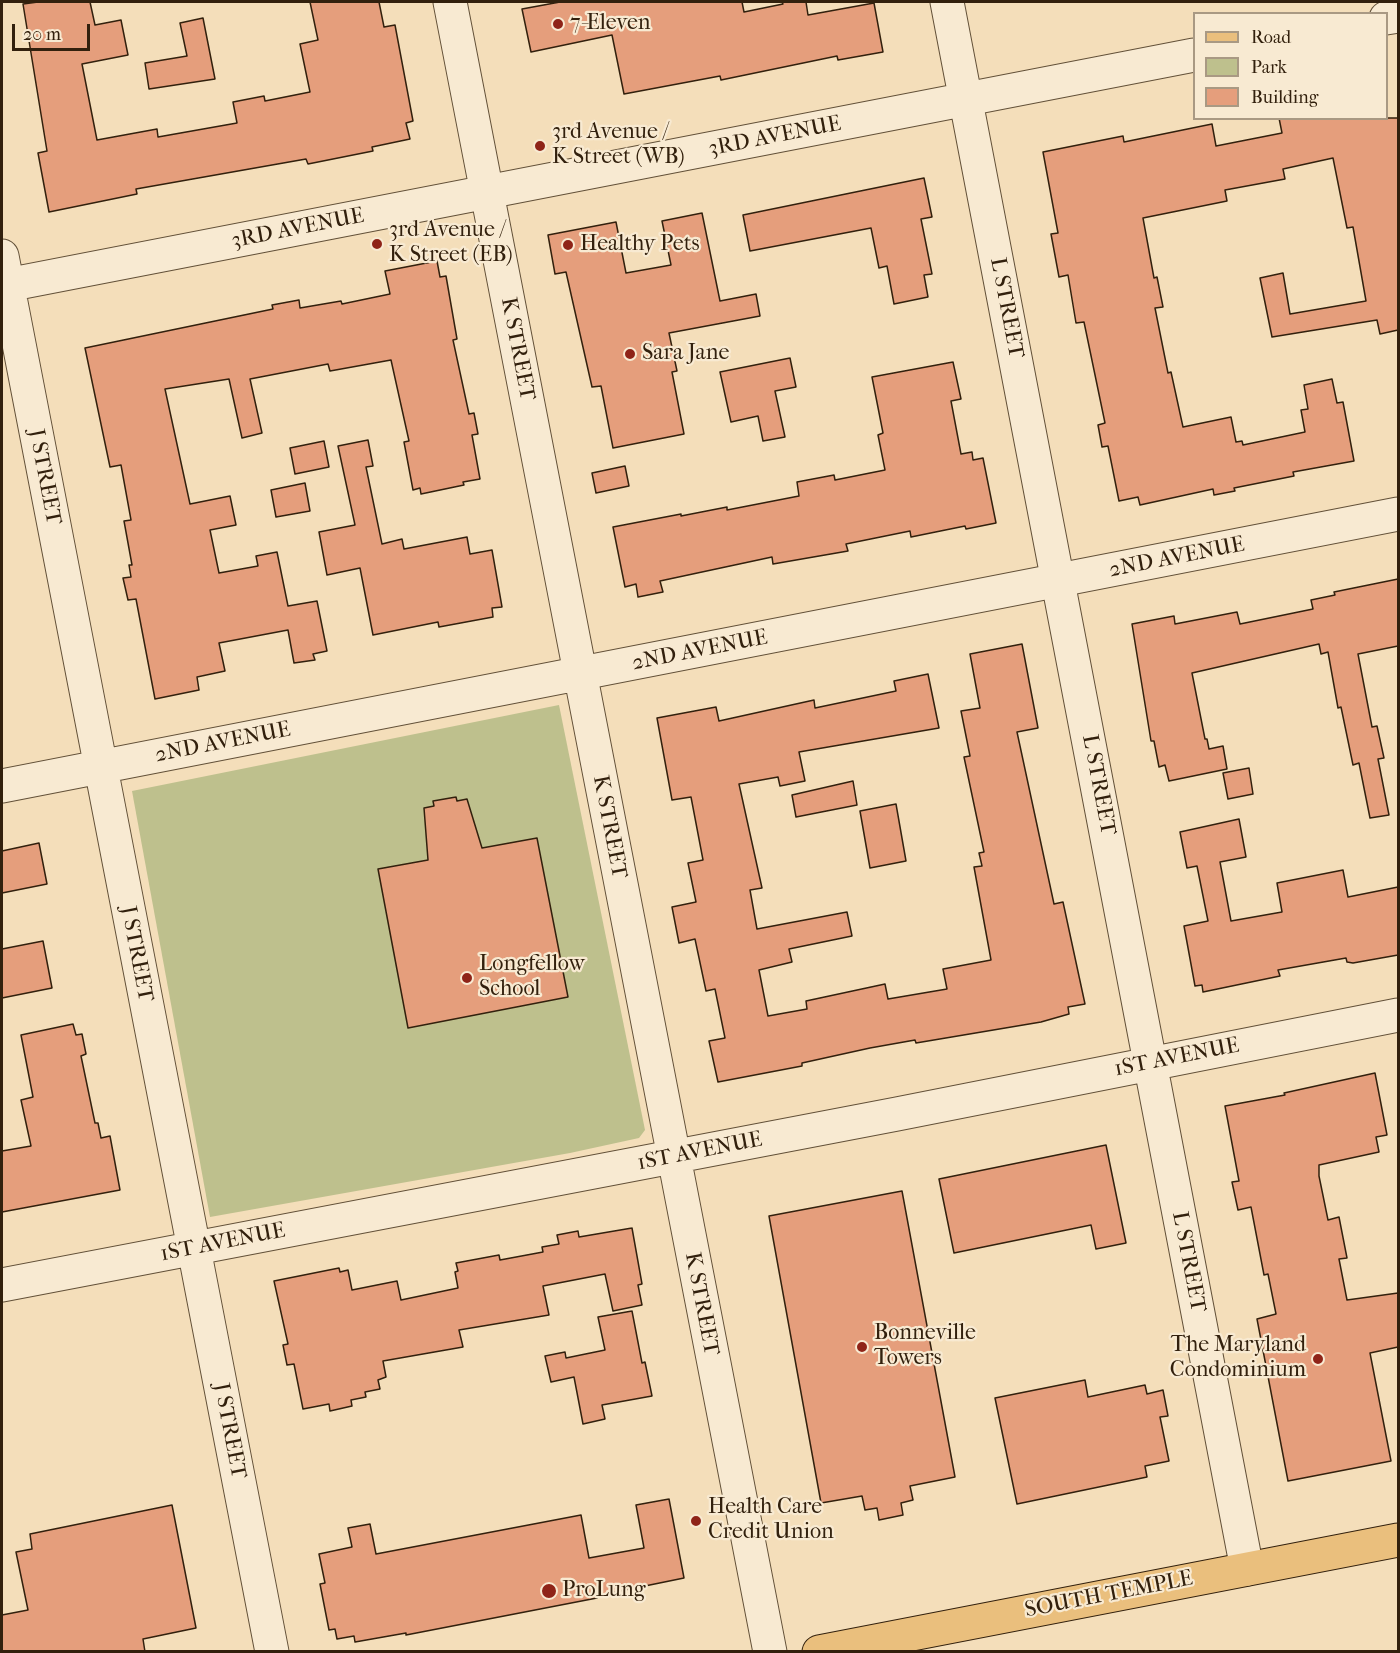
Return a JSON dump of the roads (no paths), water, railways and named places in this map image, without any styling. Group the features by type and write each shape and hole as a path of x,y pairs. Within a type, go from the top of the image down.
{"main road":[{"name":"SOUTH TEMPLE","path":"819,1652 920,1642 1247,1569 1398,1540"}],"street":[{"name":"K STREET","path":"450,2 770,1652"},
{"name":"L STREET","path":"947,2 1247,1569"},
{"name":"3RD AVENUE","path":"3,276 488,193 1193,55"},
{"name":"J STREET","path":"3,276 272,1652"},
{"name":"2ND AVENUE","path":"2,786 1398,514"},
{"name":"1ST AVENUE","path":"2,1285 1398,1015"}],"place":[{"name":"7-Eleven","path":"558,24"},
{"name":"3rd Avenue / K Street (WB)","path":"540,146"},
{"name":"3rd Avenue / K Street (EB)","path":"377,244"},
{"name":"Healthy Pets","path":"568,245"},
{"name":"Sara Jane","path":"630,354"},
{"name":"Longfellow School","path":"467,978"},
{"name":"Bonneville Towers","path":"862,1347"},
{"name":"The Maryland Condominium","path":"1318,1359"},
{"name":"Health Care Credit Union","path":"696,1521"},
{"name":"ProLung","path":"549,1591"}]}
